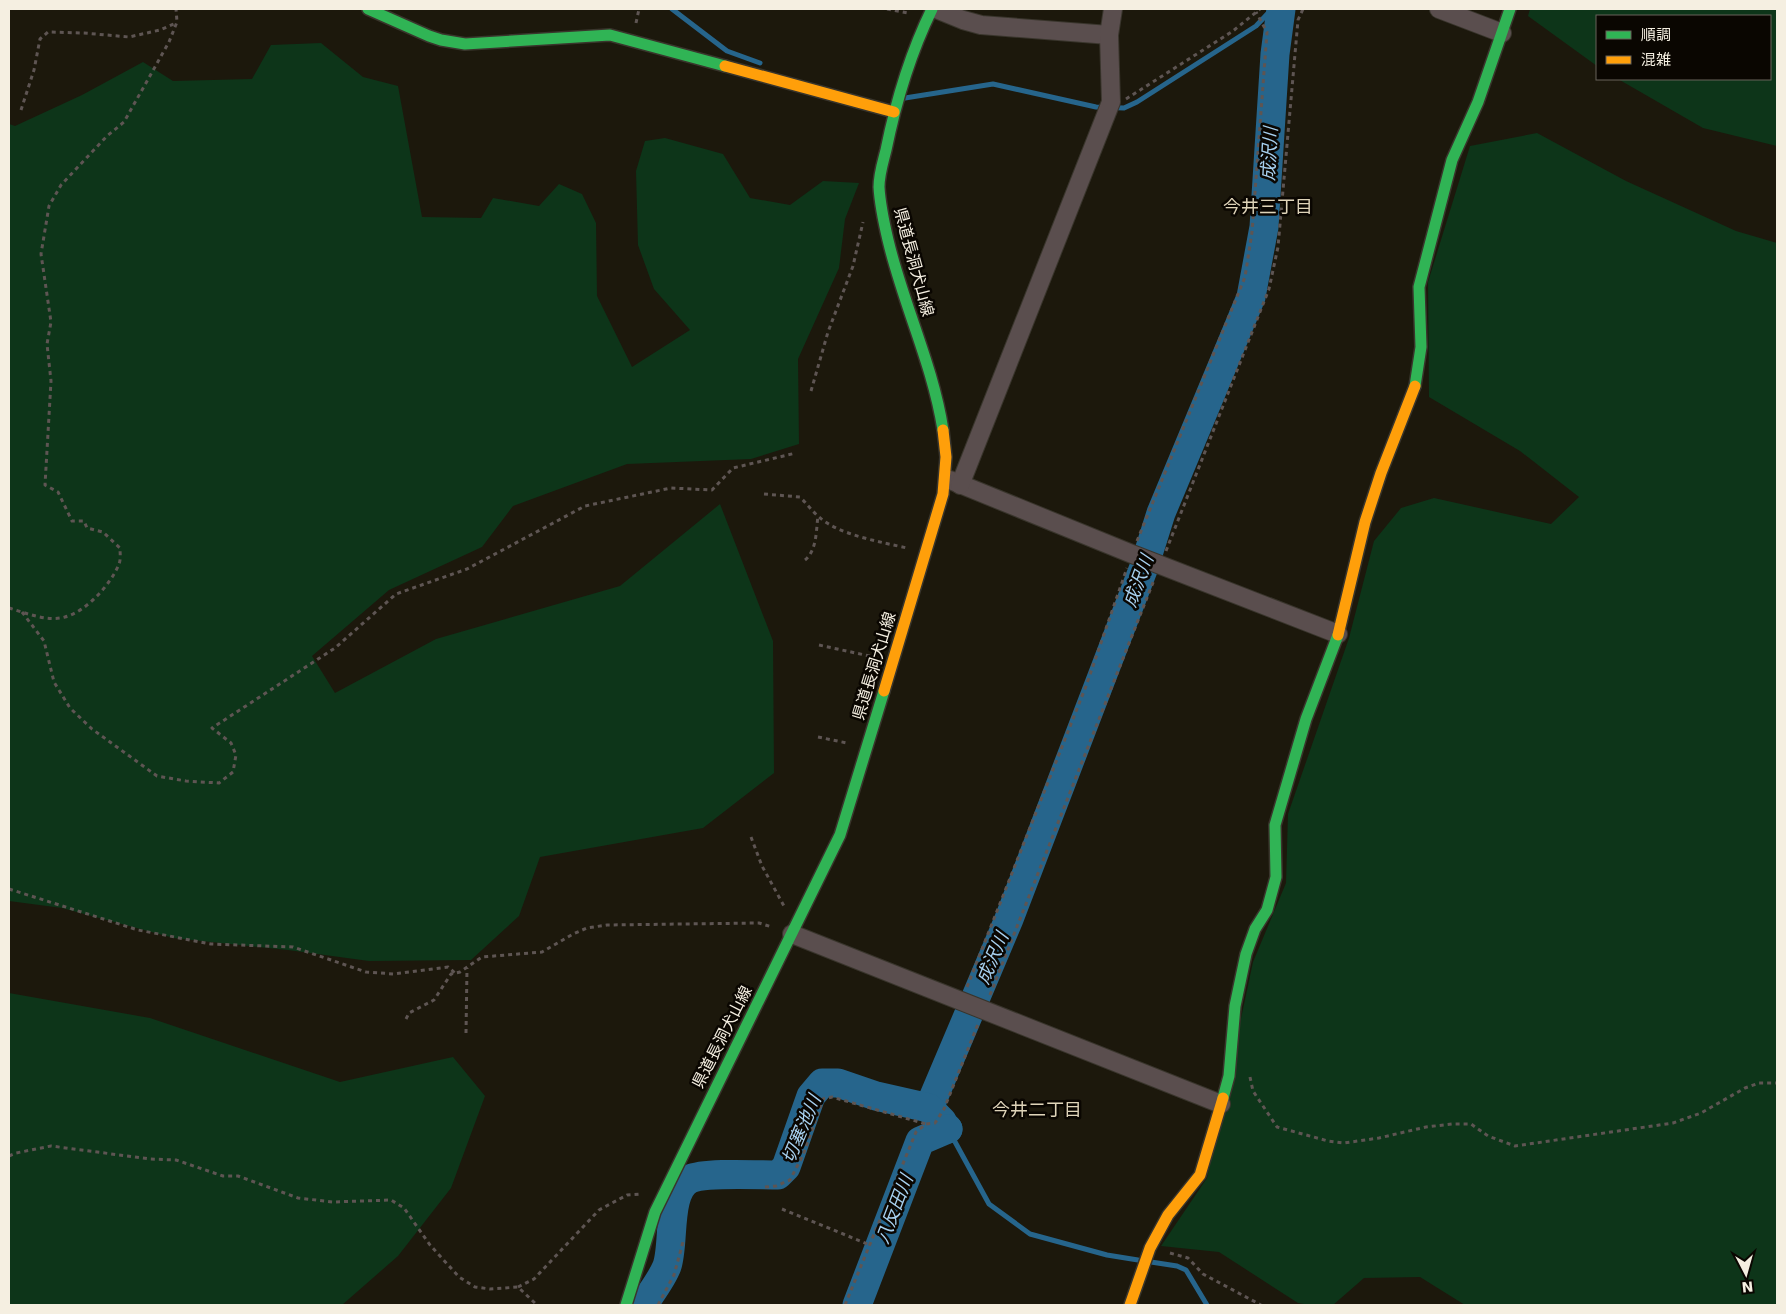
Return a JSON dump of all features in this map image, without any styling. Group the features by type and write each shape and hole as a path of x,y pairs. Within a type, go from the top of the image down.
{"street":[{"path":"368,9 429,36 465,44 610,34 894,112"},
{"name":"県道長洞犬山線","path":"626,1305 652,1220 664,1192 840,835 892,661 927,552 953,482 947,459 941,413 898,278 879,191 879,180 900,91 932,9"},
{"path":"936,9 981,25 1109,35"},
{"path":"1114,9 1109,35 1109,108 953,482 1156,564 1338,634"},
{"path":"1439,9 1502,33"},
{"path":"1130,1305 1142,1265 1150,1248 1168,1215 1200,1174 1222,1104 1228,1076 1235,1006 1246,954 1255,929 1267,910 1276,877 1275,825 1306,719 1338,634 1365,522 1380,473 1415,388 1422,347 1419,287 1452,160 1478,102 1510,9"},
{"path":"792,934 1222,1104"}],"path":[{"path":"9,608 44,618 65,617 87,605 103,589 120,562 120,548 103,532 87,528 84,521 72,521 58,492 45,485 51,381 47,344 51,322 41,254 49,206 61,184 107,136 124,122 170,42 177,22 176,9"},
{"path":"1109,108 1133,96 1233,31 1260,9"},
{"path":"967,1004 1134,555 1245,276 1252,232 1266,28 1256,12"},
{"path":"21,110 34,70 40,39 48,32 129,37 160,30 177,22"},
{"path":"811,391 828,332 853,266 864,218"},
{"path":"22,612 44,641 54,682 70,708 92,729 157,776 219,783 233,772 236,755 231,743 212,728 335,648 396,594 467,569 585,506 671,488 712,490 733,468 796,453"},
{"path":"764,494 800,497 818,516 837,528 869,540 927,552"},
{"path":"805,560 813,548 818,516"},
{"path":"819,645 892,661"},
{"path":"818,737 866,748"},
{"path":"752,836 762,866 774,890 786,910 800,918"},
{"path":"9,889 138,930 210,944 293,947 366,972 394,974 448,967 455,973"},
{"path":"406,1019 409,1013 434,1000 451,974 467,968 482,957 542,952 587,928 607,925 759,923 792,934"},
{"path":"466,1033 467,968"},
{"path":"1249,1072 1253,1090 1277,1127 1328,1141 1344,1143 1379,1138 1426,1127 1471,1124 1488,1136 1515,1146 1673,1124 1701,1113 1745,1088 1759,1083 1777,1083"},
{"path":"765,1187 776,1186 790,1180 803,1155 823,1099 832,1097 926,1124 935,1123 944,1109"},
{"path":"845,1305 916,1132 926,1124"},
{"path":"9,1156 51,1146 150,1159 176,1160 223,1176 238,1176 298,1198 333,1202 392,1200 404,1208 430,1245 459,1277 475,1288 490,1290 518,1287 534,1279 599,1210 627,1195 664,1192"},
{"path":"782,1209 870,1246"},
{"path":"658,1305 674,1275 683,1242"},
{"path":"1150,1248 1188,1258 1203,1274 1261,1305"},
{"path":"518,1287 537,1305"}],"green space":[{"path":"1530,9 1777,9 1777,146 1703,128 1620,80 1771,80 1771,15 1596,15 1596,65 1528,16"},
{"path":"321,43 363,77 398,86 422,217 481,218 493,198 539,206 559,184 582,194 596,223 597,296 632,367 690,330 654,289 638,245 636,171 645,141 665,138 723,154 750,198 790,205 823,181 859,183 845,219 839,268 798,359 799,444 751,459 627,464 513,506 482,547 389,590 312,656 335,693 436,639 620,586 720,504 773,641 774,773 703,828 540,857 519,916 471,960 369,961 174,938 62,908 9,901 9,124 15,126 82,95 143,62 173,81 252,79 271,45"},
{"path":"1537,133 1626,181 1736,231 1777,243 1777,1305 1465,1305 1420,1277 1364,1278 1333,1305 1310,1305 1298,1303 1219,1252 1161,1246 1207,1178 1253,962 1286,883 1288,814 1349,638 1374,541 1401,508 1434,498 1551,524 1579,497 1520,451 1429,397 1428,282 1470,146"},
{"path":"9,993 150,1018 340,1082 453,1057 485,1096 451,1188 398,1256 342,1305 9,1305"}],"waterway":[{"path":"672,9 727,51 760,63"},
{"path":"905,98 993,84 1096,107 1124,108 1137,102 1256,26 1272,9"},
{"name":"成沢川","path":"948,1129 929,1108 1009,919 1144,567 1161,513 1251,297 1264,227 1275,54 1281,9"},
{"name":"切塞池川","path":"643,1305 667,1266 674,1206 682,1185 690,1179 707,1175 778,1175 786,1167 811,1096 822,1083 838,1083 876,1096 929,1108 942,1121"},
{"path":"948,1129 989,1204 1030,1234 1107,1255 1138,1260"},
{"name":"八反田川","path":"857,1305 920,1141 948,1129"},
{"path":"1151,1262 1177,1266 1186,1270 1207,1305"}],"traffic: fast":[{"path":"368,9 429,36 465,44 610,35 725,66"},
{"path":"932,9 910,60 899,96 881,168 879,187 884,221 894,264 925,358 943,430"},
{"path":"1415,386 1421,347 1419,287 1452,160 1478,102 1510,9"},
{"path":"1223,1098 1229,1076 1235,1006 1246,954 1255,929 1267,910 1276,877 1275,825 1306,719 1338,635"},
{"path":"626,1305 655,1212 840,835 884,691"}],"traffic: slow":[{"path":"725,66 894,112"},
{"path":"1338,635 1365,522 1381,473 1415,386"},
{"path":"884,691 943,494 946,457 943,430"},
{"path":"1130,1305 1150,1248 1168,1215 1200,1175 1223,1098"}],"district":[{"name":"今井三丁目","path":"1268,206"},
{"name":"今井二丁目","path":"1037,1109"}]}
